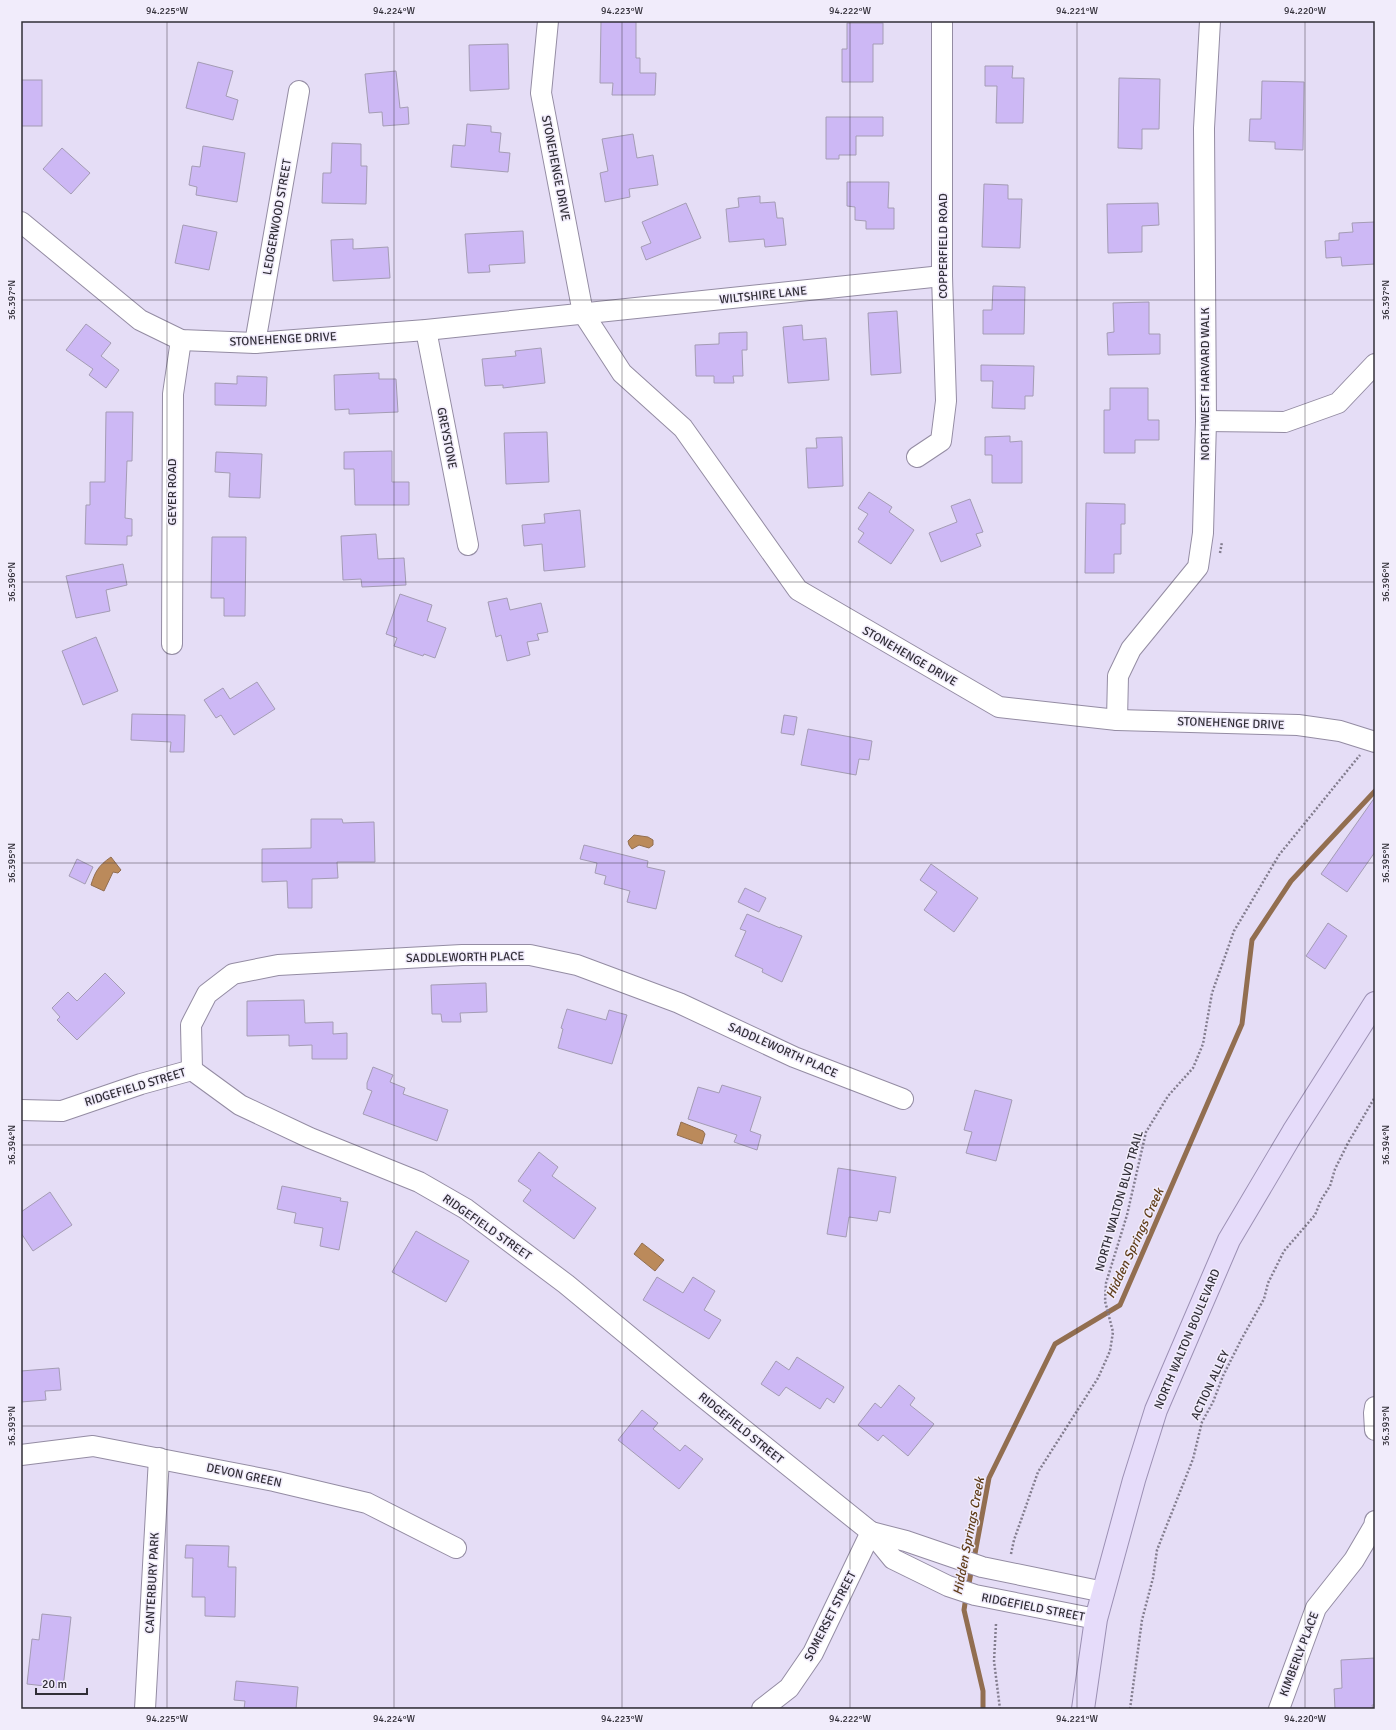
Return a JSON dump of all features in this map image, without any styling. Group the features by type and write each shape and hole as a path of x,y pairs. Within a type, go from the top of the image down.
{"main road":[{"name":"NORTH WALTON BOULEVARD","path":"1083,1709 1096,1619 1134,1480 1156,1410 1229,1240 1293,1132 1375,1003"}],"street":[{"name":"STONEHENGE DRIVE","path":"548,21 541,92 583,313 622,373 683,428 798,590 999,708 1117,720 1298,726 1340,730 1369,748"},
{"name":"COPPERFIELD ROAD","path":"917,457 941,440 946,401 942,276 942,21"},
{"name":"NORTHWEST HARVARD WALK","path":"1117,720 1118,676 1132,649 1198,567 1203,534 1206,421 1204,128 1210,21"},
{"name":"LEDGERWOOD STREET","path":"255,343 299,91"},
{"name":"STONEHENGE DRIVE","path":"21,222 140,320 181,340 255,343 426,330 583,313"},
{"name":"WILTSHIRE LANE","path":"583,313 942,276"},
{"name":"GREYSTONE","path":"426,330 468,545"},
{"name":"GEYER ROAD","path":"172,644 172,394 181,340"},
{"path":"1206,421 1285,422 1338,402 1375,364"},
{"name":"SADDLEWORTH PLACE","path":"192,1070 191,1025 207,994 233,974 278,965 462,955 530,955 578,964 672,1001 794,1057 903,1098"},
{"name":"RIDGEFIELD STREET","path":"21,1110 62,1111 141,1084 192,1070 240,1105 310,1138 420,1182 466,1209 566,1284 693,1389 871,1532 893,1559 948,1586 975,1595 1096,1619"},
{"path":"1375,1407 1375,1430"},
{"name":"DEVON GREEN","path":"21,1455 93,1446 274,1481 367,1503 456,1548"},
{"name":"CANTERBURY PARK","path":"145,1709 159,1458"},
{"name":"KIMBERLY PLACE","path":"1279,1709 1316,1608 1354,1560 1374,1526 1375,1521"},
{"name":"RIDGEFIELD STREET","path":"871,1532 906,1541 957,1560 982,1567 1104,1592"},
{"name":"SOMERSET STREET","path":"762,1709 789,1688 813,1653 871,1532"}],"path":[{"name":"NORTH WALTON BLVD TRAIL","path":"1011,1554 1014,1540 1038,1472 1098,1378 1110,1351 1113,1332 1105,1301 1106,1283 1127,1215 1146,1132 1168,1096 1193,1068 1202,1044 1212,993 1234,931 1279,855 1369,748"},
{"name":"ACTION ALLEY","path":"1130,1709 1142,1620 1152,1586 1157,1550 1192,1459 1202,1422 1213,1402 1223,1376 1241,1340 1264,1299 1268,1283 1284,1251 1314,1215 1330,1186 1348,1143 1375,1097"},
{"path":"996,1624 994,1661 1000,1709"}],"shaded area":[{"path":"634,835 648,837 653,840 653,845 649,848 639,845 632,849 628,841"},
{"path":"111,857 121,870 118,873 113,872 104,891 91,885 94,876 103,863"},
{"path":"681,1122 703,1131 705,1134 702,1144 677,1135"},
{"path":"642,1243 664,1260 655,1271 634,1254"}],"building":[{"path":"601,21 636,21 636,58 640,58 640,73 656,73 655,95 612,95 613,83 600,83"},
{"path":"847,23 883,23 883,44 873,44 873,82 842,82 842,49 847,49"},
{"path":"508,44 509,89 470,91 469,45"},
{"path":"198,62 233,71 226,96 238,100 233,120 186,108"},
{"path":"985,66 1013,66 1012,78 1024,78 1023,123 996,123 997,86 985,86"},
{"path":"396,71 400,108 408,107 409,124 383,126 382,112 369,113 365,74"},
{"path":"1119,78 1160,79 1159,129 1142,129 1142,149 1118,148"},
{"path":"21,80 42,80 42,126 21,126"},
{"path":"1262,81 1304,82 1303,150 1275,149 1275,142 1249,141 1250,119 1261,119"},
{"path":"826,117 883,117 883,136 856,136 856,155 839,155 839,159 826,159"},
{"path":"467,124 491,126 491,132 501,133 499,152 510,153 508,172 451,167 453,145 465,146"},
{"path":"633,134 637,158 653,155 658,185 629,189 630,197 605,202 600,173 608,171 602,139"},
{"path":"332,143 361,144 361,166 367,166 366,204 322,203 323,173 331,173"},
{"path":"203,146 245,153 237,202 196,195 197,187 189,185 192,166 200,167"},
{"path":"62,148 90,173 71,194 43,169"},
{"path":"847,182 889,182 888,208 894,208 894,229 866,229 866,221 855,220 855,207 847,206"},
{"path":"984,184 1008,185 1008,199 1022,199 1020,248 982,247"},
{"path":"760,196 760,203 775,202 777,218 783,218 786,245 765,247 764,239 729,242 726,209 739,207 738,198"},
{"path":"686,203 701,238 646,260 641,247 651,243 642,222"},
{"path":"1158,203 1159,225 1142,226 1142,252 1108,253 1107,204"},
{"path":"1375,222 1375,264 1342,266 1341,257 1326,258 1325,241 1339,240 1339,233 1353,232 1352,223"},
{"path":"183,225 217,232 209,270 175,263"},
{"path":"523,231 525,263 489,265 490,272 468,273 465,234"},
{"path":"353,239 353,249 388,247 390,278 333,281 331,240"},
{"path":"993,286 1025,287 1024,334 983,334 983,310 992,310"},
{"path":"1149,302 1149,334 1160,334 1160,354 1108,355 1107,333 1114,332 1113,303"},
{"path":"897,311 901,373 871,375 868,313"},
{"path":"86,324 111,343 101,356 119,370 106,388 89,375 93,369 66,350"},
{"path":"802,325 803,340 826,338 829,380 788,383 783,327"},
{"path":"747,332 747,350 742,350 743,376 733,376 734,383 714,383 714,376 696,376 695,345 719,344 719,333"},
{"path":"541,348 545,383 503,388 503,385 485,386 482,359 516,356 515,351"},
{"path":"981,365 1034,366 1033,396 1025,396 1025,409 992,408 993,381 981,381"},
{"path":"379,373 379,379 396,379 398,412 349,414 349,409 335,410 334,375"},
{"path":"237,376 267,377 266,406 215,405 215,383 237,384"},
{"path":"1110,388 1148,388 1148,420 1159,420 1159,440 1135,440 1135,453 1104,453 1104,410 1110,410"},
{"path":"106,412 133,412 132,461 127,461 125,518 132,519 132,536 127,536 127,545 85,544 86,505 90,505 90,482 105,482"},
{"path":"547,432 549,482 506,484 504,433"},
{"path":"1010,436 1010,442 1022,441 1022,483 992,483 992,455 985,455 985,437"},
{"path":"842,437 843,486 808,488 806,448 817,448 816,438"},
{"path":"392,451 392,482 409,482 409,505 355,505 354,469 344,469 344,452"},
{"path":"216,452 262,454 260,498 229,497 230,473 215,472"},
{"path":"869,492 892,507 889,512 914,530 891,564 858,542 864,533 858,529 868,514 858,508"},
{"path":"970,499 983,532 976,534 981,546 941,562 929,533 957,522 951,506"},
{"path":"1086,503 1125,504 1125,524 1121,524 1121,554 1114,554 1114,573 1085,573"},
{"path":"580,510 585,567 544,571 542,544 524,546 522,525 545,523 544,514"},
{"path":"376,534 378,559 404,558 406,585 362,587 361,579 343,580 341,536"},
{"path":"212,537 246,537 245,616 224,616 224,598 211,598"},
{"path":"123,564 127,585 106,590 110,611 76,618 66,576"},
{"path":"400,594 432,605 427,621 446,628 435,658 424,654 423,656 394,646 397,638 386,634"},
{"path":"507,598 510,610 541,603 548,632 537,634 539,640 527,642 530,655 507,661 501,635 496,637 488,602"},
{"path":"96,637 118,691 83,705 62,651"},
{"path":"257,682 275,709 234,735 221,715 216,718 204,700 223,688 230,699"},
{"path":"132,714 185,715 184,752 170,752 171,742 131,740"},
{"path":"784,715 797,717 794,735 781,733"},
{"path":"808,729 872,741 869,760 859,759 856,775 801,765"},
{"path":"1375,797 1375,852 1347,892 1321,874"},
{"path":"311,819 342,819 343,823 374,822 375,862 337,862 338,878 312,879 312,908 288,908 287,881 262,882 262,849 311,848"},
{"path":"584,845 648,861 647,867 665,871 656,909 627,902 630,891 604,884 606,876 595,873 597,863 580,859"},
{"path":"77,859 93,867 85,884 69,876"},
{"path":"931,864 978,898 954,932 924,910 937,892 920,880"},
{"path":"745,888 766,898 759,912 738,902"},
{"path":"747,914 802,936 782,982 762,972 763,969 735,956 746,931 740,929"},
{"path":"1328,923 1347,936 1325,969 1306,956"},
{"path":"105,973 125,993 77,1040 57,1020 60,1017 52,1008 68,992 77,1001"},
{"path":"486,983 487,1012 460,1013 461,1022 442,1022 441,1014 432,1014 431,985"},
{"path":"304,1000 305,1023 333,1022 333,1034 347,1033 347,1059 312,1059 312,1045 289,1046 289,1035 247,1036 247,1001"},
{"path":"567,1009 606,1020 609,1010 627,1015 612,1064 558,1048 563,1029 561,1028"},
{"path":"373,1067 393,1075 390,1082 405,1088 403,1094 448,1110 437,1141 363,1114 372,1091 367,1089 367,1083"},
{"path":"722,1085 761,1097 750,1131 761,1135 757,1150 734,1142 737,1135 688,1119 698,1087 719,1093"},
{"path":"975,1090 1012,1100 996,1161 966,1153 972,1132 964,1130"},
{"path":"539,1152 558,1167 552,1176 596,1208 574,1239 523,1201 531,1190 518,1181"},
{"path":"838,1168 896,1177 890,1213 879,1211 877,1221 849,1217 846,1237 827,1234"},
{"path":"282,1186 341,1198 340,1201 348,1202 339,1250 320,1246 323,1228 294,1223 296,1213 277,1209"},
{"path":"50,1192 72,1225 33,1251 21,1233 21,1212"},
{"path":"416,1231 469,1261 446,1302 392,1272"},
{"path":"657,1277 683,1293 693,1277 715,1291 704,1310 721,1320 709,1339 643,1300"},
{"path":"797,1357 844,1387 834,1403 827,1398 820,1409 786,1387 779,1396 761,1384 776,1361 789,1370"},
{"path":"59,1368 61,1390 45,1391 46,1400 21,1402 21,1371"},
{"path":"899,1385 915,1398 910,1405 934,1424 908,1456 883,1435 878,1441 858,1425 875,1403 881,1408"},
{"path":"642,1410 658,1423 653,1429 680,1451 685,1445 703,1459 679,1489 618,1440"},
{"path":"186,1545 229,1546 228,1567 236,1567 235,1617 205,1616 205,1597 192,1597 193,1558 185,1558"},
{"path":"42,1614 71,1617 63,1688 27,1684 32,1639 39,1640"},
{"path":"1375,1658 1375,1705 1372,1705 1373,1709 1335,1709 1334,1689 1342,1688 1341,1660"},
{"path":"236,1681 298,1687 296,1709 244,1709 245,1701 234,1700"}],"waterway":[{"name":"Hidden Springs Creek","path":"974,1559 989,1478 1055,1344 1120,1305 1242,1024 1252,940 1291,881 1375,791"},
{"name":"Hidden Springs Creek","path":"968,1589 972,1567"},
{"name":"Hidden Springs Creek","path":"966,1597 964,1610 983,1691 983,1709"}]}
